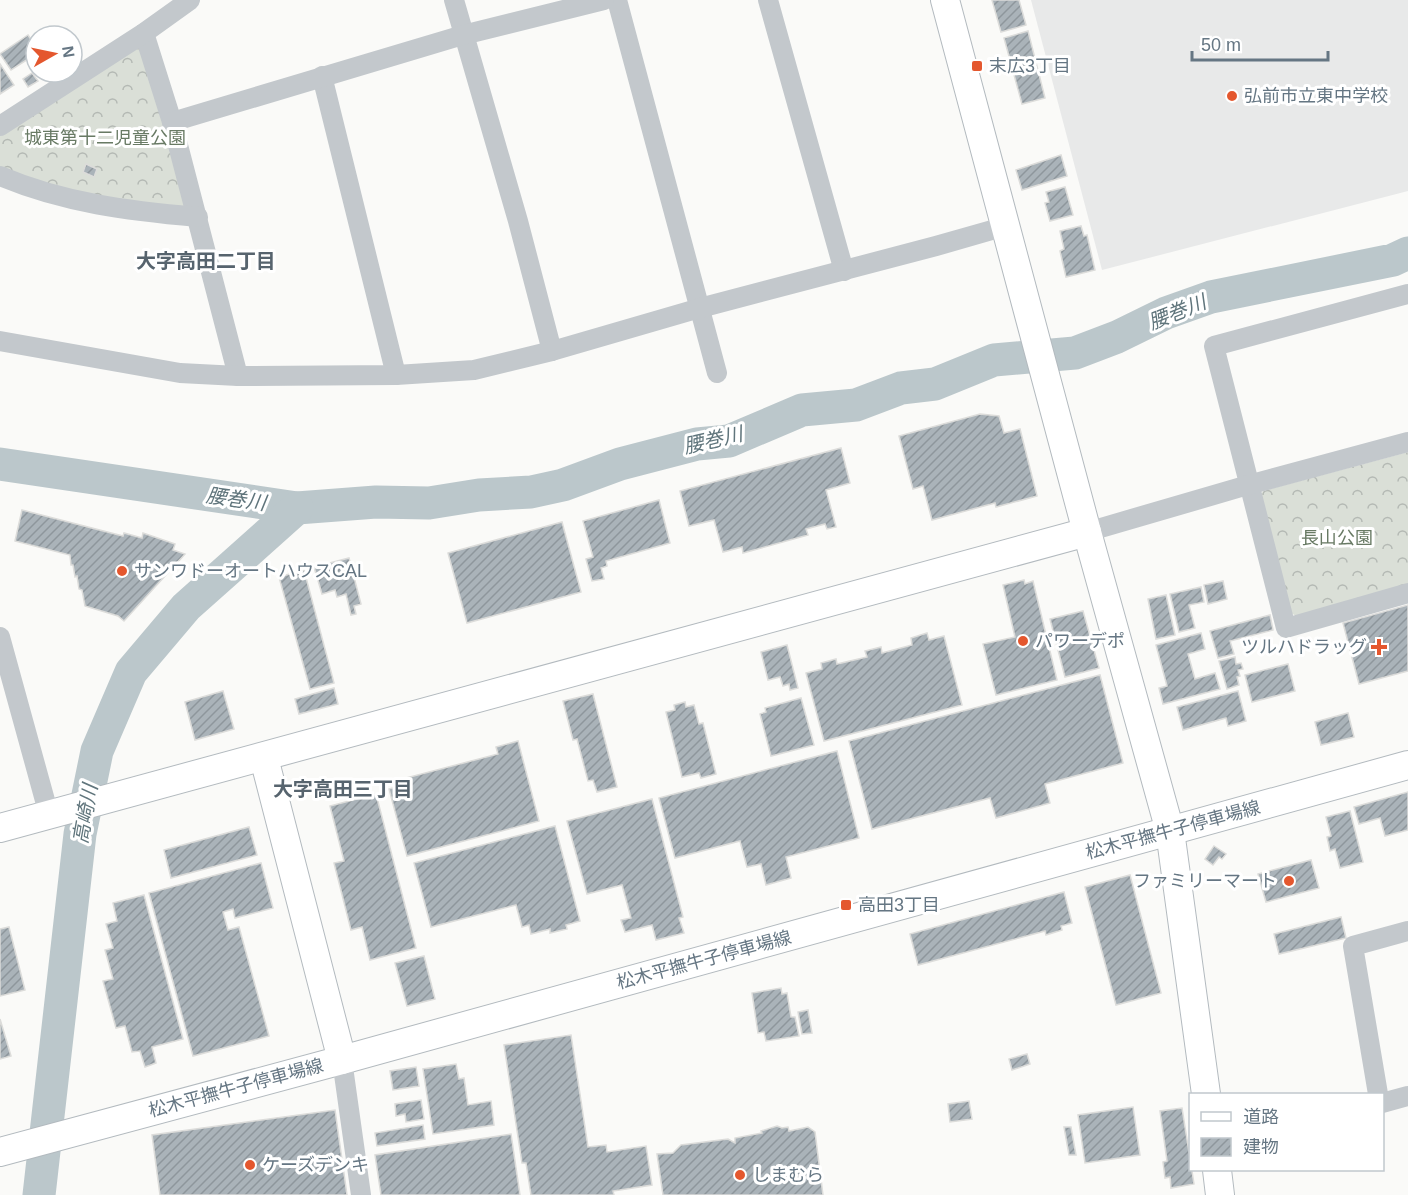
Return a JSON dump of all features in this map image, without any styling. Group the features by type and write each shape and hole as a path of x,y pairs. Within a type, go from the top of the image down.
{"street":[{"path":"0,126 144,33 190,0"},
{"path":"454,0 518,221 552,351"},
{"path":"172,122 463,35 604,0"},
{"path":"617,0 717,373"},
{"path":"768,0 844,271"},
{"path":"945,0 1087,532 1170,831 1206,1093"},
{"path":"144,33 172,122 238,376"},
{"path":"322,76 396,375"},
{"path":"0,176 21,185 75,201 136,212 198,217"},
{"path":"0,341 180,374 396,375 474,370 552,351 700,308 1006,226"},
{"path":"1408,294 1214,346 1286,628 1408,593"},
{"path":"0,828 264,758 1408,442"},
{"path":"0,637 57,813"},
{"path":"264,758 342,1060 361,1195"},
{"name":"松木平撫牛子停車場線","path":"9,1149 342,1060 1408,765"},
{"path":"1378,1093 1353,946 1408,931"},
{"path":"1384,1103 1408,1096"},
{"path":"1217,1171 1220,1195"}],"shaded area":[{"name":"弘前市立東中学校","path":"1031,0 1408,0 1408,191 1102,270"}],"green space":[{"name":"城東第十二児童公園","path":"142,41 187,205 182,212 91,197 0,168 0,136 78,84 84,84 84,80"},
{"name":"長山公園","path":"1408,452 1408,586 1298,617 1289,612 1258,500 1263,491"}],"building":[{"path":"992,0 1019,0 1026,25 1001,32"},
{"path":"1028,31 1045,98 1022,104 1004,38"},
{"path":"24,38 24,62 11,70 0,54"},
{"path":"0,64 14,85 0,94"},
{"path":"1061,155 1067,176 1022,190 1016,170"},
{"path":"86,164 97,169 94,177 83,172"},
{"path":"1065,187 1073,215 1050,221 1045,203 1049,202 1046,192"},
{"path":"1081,226 1084,236 1087,235 1095,270 1066,277 1060,251 1064,249 1060,231"},
{"path":"980,414 999,416 1004,433 1020,429 1037,496 996,507 995,503 932,520 923,486 913,489 899,436"},
{"path":"841,448 850,483 826,490 836,527 827,529 825,524 806,529 808,535 743,553 742,547 723,552 714,520 689,526 680,491"},
{"path":"659,500 670,543 606,561 607,566 601,568 604,579 592,581 586,559 593,557 583,521"},
{"name":"サンワドーオートハウスCAL","path":"22,510 123,536 124,533 142,538 143,533 175,544 173,550 185,554 124,621 118,616 85,606 82,590 79,589 77,576 75,577 73,565 71,565 70,555 15,541"},
{"path":"562,522 581,592 467,623 448,553"},
{"path":"349,558 361,604 354,606 356,614 351,615 346,594 337,597 335,590 322,594 314,567"},
{"path":"304,570 334,683 310,689 279,577"},
{"name":"パワーデポ","path":"1024,580 1025,584 1033,581 1057,680 996,695 983,644 1015,637 1003,585"},
{"path":"1223,581 1227,599 1208,604 1204,585"},
{"path":"1201,587 1204,602 1189,605 1195,628 1179,632 1170,594"},
{"path":"1166,595 1175,635 1156,639 1148,599"},
{"name":"ツルハドラッグ","path":"1408,605 1408,671 1359,684 1343,623"},
{"path":"1083,611 1099,668 1065,677 1050,619"},
{"path":"1270,615 1273,630 1230,641 1234,654 1218,658 1210,631"},
{"path":"927,633 929,640 944,636 962,705 824,741 806,673 822,669 821,663 836,659 837,664 867,657 865,651 881,647 882,653 912,645 911,638"},
{"path":"1201,633 1205,649 1188,654 1195,679 1215,673 1220,689 1163,704 1159,688 1167,686 1156,645"},
{"path":"787,645 798,688 790,690 789,684 783,686 780,677 768,680 761,652"},
{"path":"1235,657 1236,664 1241,663 1243,669 1238,670 1239,685 1227,689 1219,661"},
{"path":"1288,664 1295,691 1252,702 1245,675"},
{"path":"1100,675 1123,763 1045,784 1050,803 996,818 990,798 872,829 849,741"},
{"path":"334,688 338,704 299,714 295,699"},
{"path":"223,691 234,729 195,740 185,702"},
{"path":"1238,691 1246,721 1228,726 1226,718 1183,730 1177,707"},
{"path":"593,694 617,787 597,792 593,780 588,781 577,739 573,740 563,701"},
{"path":"801,698 814,745 771,756 760,714 766,712 765,708"},
{"path":"685,702 686,707 694,705 699,724 703,723 716,774 701,778 699,773 682,777 666,712 675,710 674,705"},
{"path":"1348,713 1354,737 1321,745 1315,722"},
{"path":"518,741 539,821 407,856 389,789 407,784 406,778 498,754 496,747"},
{"path":"837,751 859,838 786,857 791,878 766,885 761,864 747,867 740,841 675,858 659,798"},
{"path":"1408,792 1408,830 1385,836 1380,818 1359,824 1354,807"},
{"path":"376,794 416,948 370,960 362,927 351,930 334,863 344,861 330,806"},
{"path":"652,799 683,917 679,918 684,933 656,940 652,925 625,932 621,920 631,918 622,885 587,894 567,821"},
{"path":"1350,811 1363,862 1340,868 1335,849 1330,851 1327,837 1331,836 1326,817"},
{"path":"555,826 580,921 566,925 567,929 550,933 550,929 531,934 529,925 522,927 516,905 431,927 414,863"},
{"path":"249,827 257,855 171,878 164,850"},
{"path":"1214,846 1226,854 1222,859 1219,857 1213,865 1205,859"},
{"name":"ファミリーマート","path":"1311,860 1319,888 1266,902 1258,874"},
{"path":"261,863 273,908 235,918 233,909 223,912 228,930 239,927 269,1036 193,1056 149,893"},
{"path":"1130,875 1161,993 1116,1005 1085,887"},
{"path":"1064,892 1072,923 1061,926 1062,930 1046,935 1045,931 918,965 910,934"},
{"path":"144,895 183,1039 152,1047 156,1063 145,1067 140,1051 132,1052 125,1026 116,1028 103,981 113,979 105,950 113,948 106,924 117,921 113,903"},
{"path":"1341,917 1346,938 1279,954 1274,934"},
{"path":"9,927 25,990 0,996 0,929"},
{"path":"424,956 435,999 407,1006 395,963"},
{"path":"781,988 782,994 787,993 791,1017 795,1017 799,1036 766,1041 764,1032 758,1033 752,993"},
{"path":"808,1010 812,1033 802,1034 798,1012"},
{"path":"0,1019 11,1056 0,1059"},
{"path":"571,1035 588,1147 606,1145 607,1152 646,1146 652,1185 613,1191 614,1195 531,1195 526,1163 522,1163 504,1045"},
{"path":"1027,1054 1030,1064 1012,1070 1009,1059"},
{"path":"456,1064 459,1079 464,1078 468,1105 491,1101 494,1125 433,1134 423,1069"},
{"path":"416,1067 419,1086 393,1090 390,1071"},
{"path":"421,1100 424,1119 406,1122 405,1114 396,1116 395,1104"},
{"path":"969,1101 972,1119 950,1122 948,1104"},
{"path":"1133,1107 1140,1155 1085,1163 1078,1115"},
{"path":"1182,1108 1189,1152 1189,1171 1192,1171 1194,1184 1171,1188 1170,1177 1165,1178 1163,1162 1167,1161 1160,1111"},
{"name":"ケーズデンキ","path":"335,1110 347,1195 160,1195 152,1135"},
{"path":"423,1125 425,1139 377,1146 375,1133"},
{"name":"しまむら","path":"777,1126 788,1127 789,1131 808,1127 815,1132 823,1195 663,1195 657,1154 673,1153 681,1145 728,1139 735,1143 735,1138 762,1133 761,1131"},
{"path":"1064,1127 1071,1127 1076,1155 1069,1155"},
{"path":"511,1134 520,1195 381,1195 375,1155"}],"waterway":[{"name":"腰巻川","path":"0,464 297,508 376,502 429,503 479,495 531,492 563,485 620,464 697,444 729,441 802,410 856,405 901,388 935,384 994,360 1075,353 1117,337 1166,313 1211,297 1393,260 1408,253"},
{"name":"高崎川","path":"39,1195 80,834 97,751 131,672 186,607 297,508"}],"place":[{"name":"末広3丁目","path":"977,66"},
{"name":"弘前市立東中学校","path":"1232,96"},
{"name":"サンワドーオートハウスCAL","path":"122,571"},
{"name":"パワーデポ","path":"1023,641"},
{"name":"ツルハドラッグ","path":"1379,647"},
{"name":"ファミリーマート","path":"1289,881"},
{"name":"高田3丁目","path":"846,905"},
{"name":"ケーズデンキ","path":"250,1165"},
{"name":"しまむら","path":"740,1175"}],"district":[{"name":"大字高田二丁目","path":"206,261"},
{"name":"大字高田三丁目","path":"343,789"}]}
